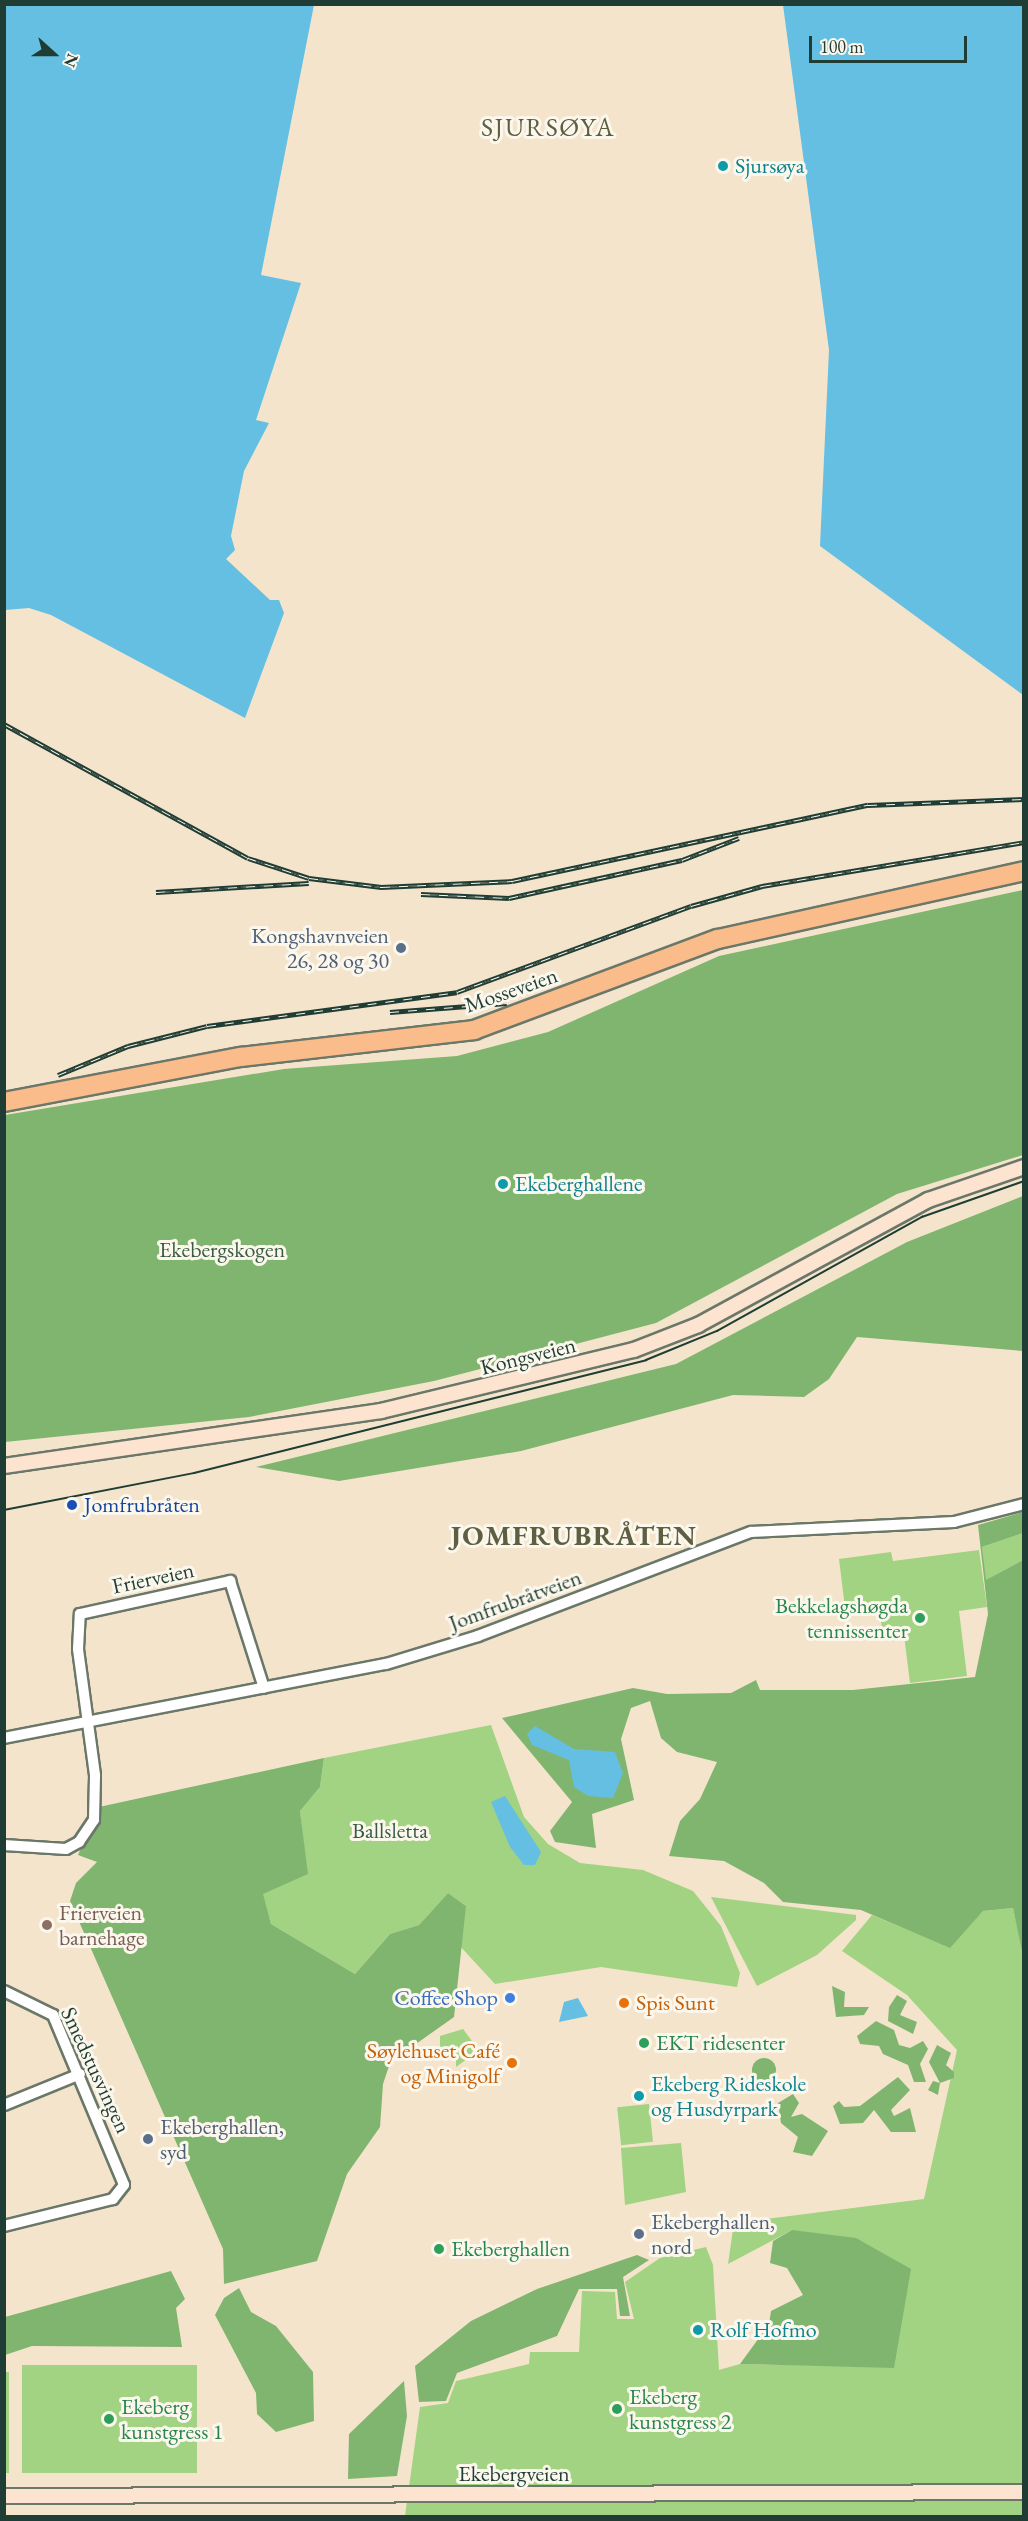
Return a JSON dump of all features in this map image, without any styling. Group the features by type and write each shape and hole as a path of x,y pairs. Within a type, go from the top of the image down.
{"highway":[{"name":"Mosseveien","path":"4,1102 241,1057 474,1030 718,939 1023,872"}],"main road":[{"name":"Kongsveien","path":"4,1466 381,1411 634,1350 698,1325 919,1204 1023,1167"},
{"name":"Ekebergveien","path":"4,2496 1023,2492"}],"street":[{"name":"Jomfrubråtveien","path":"4,1738 264,1688 454,1645 751,1532 954,1522 1023,1504"},
{"name":"Frierveien","path":"88,1721 78,1649 81,1614 230,1581 264,1688"},
{"path":"4,1845 52,1851 73,1846 87,1833 96,1807 88,1721"},
{"name":"Smedstusvingen","path":"4,1991 47,2007 80,2074 119,2169 122,2191 112,2199 4,2226"},
{"path":"4,2105 80,2074"}],"green space":[{"name":"Ekebergskogen","path":"1023,890 1023,1155 897,1194 656,1323 434,1381 249,1417 5,1442 5,1115 284,1069 457,1056 548,1032 719,956"},
{"path":"1023,1196 1023,1351 857,1337 829,1379 804,1397 733,1395 521,1451 339,1481 256,1467 676,1364 907,1242"},
{"path":"1023,1512 1023,1533 982,1547 986,1580 1023,1560 1023,1956 1013,1908 983,1911 950,1948 861,1910 783,1902 764,1883 724,1861 669,1856 680,1821 700,1799 717,1762 677,1752 661,1738 650,1701 631,1708 621,1739 634,1800 592,1814 596,1848 555,1842 550,1831 572,1802 502,1718 633,1688 667,1694 731,1693 756,1680 760,1690 853,1690 975,1677 988,1614 978,1525"},
{"path":"1023,1533 1023,1560 985,1581 982,1547"},
{"name":"Bekkelagshøgda tennissenter","path":"979,1550 987,1607 959,1611 967,1676 910,1683 903,1627 882,1630 880,1612 846,1616 839,1559 891,1552 893,1561"},
{"name":"Ballsletta","path":"491,1725 524,1817 548,1844 580,1863 643,1870 693,1891 721,1926 740,1973 737,1987 601,1967 495,1984 459,1945 466,1906 448,1893 419,1925 390,1934 355,1974 271,1924 262,1894 307,1874 300,1811 320,1787 324,1758"},
{"path":"324,1758 320,1787 300,1811 308,1874 263,1894 271,1924 355,1974 390,1934 419,1925 448,1893 466,1906 454,2017 406,2051 395,2048 383,2084 380,2127 347,2174 317,2261 224,2284 223,2249 70,1901 76,1883 97,1862 78,1855 99,1807"},
{"path":"711,1897 856,1915 856,1920 817,1955 757,1986"},
{"path":"1013,1908 1024,1956 1023,2516 405,2516 420,2407 448,2403 456,2381 529,2364 530,2352 579,2352 582,2291 615,2292 617,2319 634,2319 625,2282 660,2258 706,2247 713,2265 719,2370 740,2364 894,2367 792,2230 728,2264 734,2223 924,2199 957,2050 907,1995 842,1951 872,1915 949,1947 983,1911"},
{"path":"832,1986 845,1992 844,2007 869,2007 864,2015 836,2017"},
{"path":"897,1995 907,2001 900,2015 917,2022 913,2034 888,2021 889,2007"},
{"path":"876,2021 894,2030 899,2045 910,2048 923,2041 928,2049 920,2064 926,2082 914,2082 908,2065 883,2054 879,2046 860,2044 857,2036"},
{"path":"463,2029 475,2045 471,2056 456,2067 456,2057 436,2059 432,2054 440,2046 440,2036"},
{"path":"937,2045 951,2053 946,2065 954,2072 954,2078 940,2083 929,2062"},
{"path":"764,2058 773,2061 776,2070 773,2079 764,2082 755,2079 752,2070 755,2061"},
{"path":"898,2077 910,2090 891,2110 894,2116 910,2108 916,2132 891,2132 874,2110 863,2123 840,2124 833,2106 839,2101 844,2107 860,2106"},
{"path":"933,2081 940,2083 938,2095 928,2090"},
{"path":"793,2094 799,2103 791,2117 802,2114 828,2131 812,2156 793,2152 798,2137 781,2123 778,2103"},
{"path":"649,2104 653,2142 621,2145 617,2107"},
{"path":"681,2143 686,2192 625,2205 621,2148"},
{"path":"792,2230 856,2238 911,2269 894,2368 740,2364 769,2324 771,2311 803,2295 787,2268 770,2263 773,2241"},
{"path":"637,2255 649,2260 623,2277 630,2316 620,2316 617,2289 579,2289 557,2336 457,2373 446,2401 419,2402 415,2366 471,2321 537,2289"},
{"path":"171,2271 185,2299 176,2308 182,2347 32,2346 5,2355 5,2317"},
{"path":"239,2288 251,2312 276,2326 313,2372 314,2421 276,2432 257,2414 256,2393 215,2315 224,2298"},
{"name":"Ekeberg kunstgress 1","path":"22,2365 197,2365 197,2473 22,2473"},
{"path":"4,2372 9,2372 9,2473 4,2473"},
{"path":"404,2381 407,2416 397,2476 348,2479 349,2434"}],"water":[{"path":"5,4 314,5 261,275 301,283 256,420 269,423 244,471 231,536 235,550 226,559 270,600 279,600 284,613 245,718 51,615 29,608 5,610"},
{"path":"783,5 1023,5 1023,695 820,546 829,350"},
{"path":"535,1726 574,1749 615,1752 623,1773 613,1798 588,1796 574,1787 569,1760 532,1745 527,1734"},
{"path":"505,1796 541,1852 535,1865 524,1865 510,1847 491,1802"},
{"path":"578,1998 588,2016 559,2022 564,2002"}],"tram line":[{"path":"4,1510 194,1473 646,1360 717,1331 922,1217 1024,1181"}],"railway":[{"path":"4,724 248,858 309,878 381,887 512,881 868,805 1024,799"},
{"path":"421,894 509,898 682,860 739,838"},
{"path":"58,1075 128,1046 207,1026 457,992 691,906 762,886 1024,842"},
{"path":"156,892 309,883"},
{"path":"390,1012 507,1003"}],"place":[{"name":"Sjursøya","path":"723,166"},
{"name":"Kongshavnveien 26, 28 og 30","path":"401,948"},
{"name":"Ekeberghallene","path":"503,1184"},
{"name":"Jomfrubråten","path":"72,1505"},
{"name":"Bekkelagshøgda tennissenter","path":"920,1618"},
{"name":"Frierveien barnehage","path":"47,1925"},
{"name":"Coffee Shop","path":"510,1998"},
{"name":"Spis Sunt","path":"624,2003"},
{"name":"EKT ridesenter","path":"644,2043"},
{"name":"Søylehuset Café og Minigolf","path":"512,2063"},
{"name":"Ekeberg Rideskole og Husdyrpark","path":"639,2096"},
{"name":"Ekeberghallen, syd","path":"148,2139"},
{"name":"Ekeberghallen, nord","path":"639,2234"},
{"name":"Ekeberghallen","path":"439,2249"},
{"name":"Rolf Hofmo","path":"698,2330"},
{"name":"Ekeberg kunstgress 2","path":"617,2409"},
{"name":"Ekeberg kunstgress 1","path":"109,2419"}],"district":[{"name":"SJURSØYA","path":"548,128"},
{"name":"JOMFRUBRÅTEN","path":"574,1535"}]}
